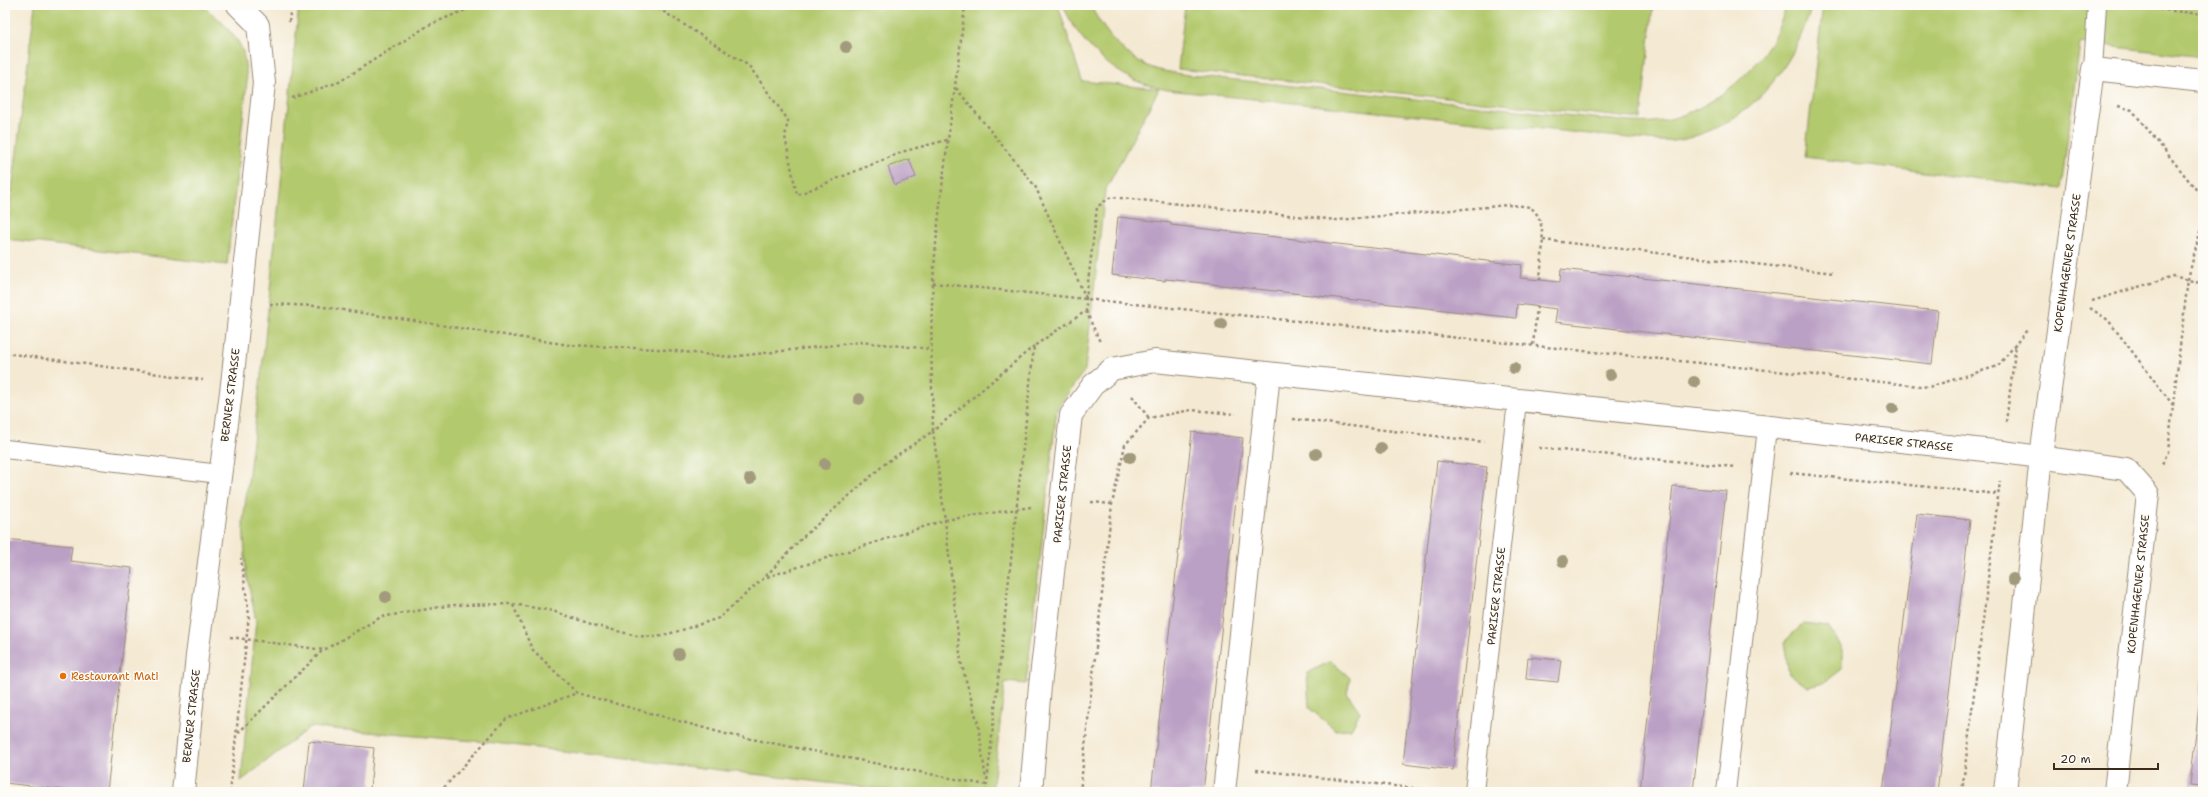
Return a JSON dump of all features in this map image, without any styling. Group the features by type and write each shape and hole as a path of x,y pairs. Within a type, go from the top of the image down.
{"street":[{"name":"BERNER STRASSE","path":"183,792 232,384 264,83 258,25 238,5"},
{"path":"2093,69 2203,81"},
{"name":"KOPENHAGENER STRASSE","path":"2005,792 2041,458 2093,69"},
{"name":"PARISER STRASSE","path":"1031,792 1071,416 1092,385 1112,369 1154,361 1767,428 2002,452 2041,458"},
{"path":"1224,792 1269,374"},
{"path":"2041,458 2126,469 2148,494"},
{"name":"KOPENHAGENER STRASSE","path":"2115,792 2148,494"}],"lane":[{"path":"2093,69 2098,5"},
{"name":"PARISER STRASSE","path":"1474,792 1517,401"},
{"path":"1726,792 1767,428"},
{"path":"5,449 220,474"}],"path":[{"path":"288,99 339,82 428,25 477,5"},
{"path":"653,5 749,66 788,120 786,137 797,195 905,151 947,140"},
{"path":"965,5 956,88 947,140 933,282 931,349 933,431 945,520 961,662 978,724 986,785"},
{"path":"2121,6 2203,14"},
{"path":"956,88 1035,186 1086,299"},
{"path":"2090,97 2132,110 2203,198"},
{"path":"230,792 237,734 324,650 381,617 452,605 513,604 553,611 597,626 637,636 657,637 719,618 765,577 803,537 887,462 933,431 1034,346 1086,312 1086,299 1097,207 1110,197 1337,220 1509,205 1530,208 1540,217 1543,240 1540,280"},
{"path":"2148,494 2168,452 2188,279 2203,220"},
{"path":"1543,240 1834,273"},
{"path":"933,282 1929,387 1998,366 2038,317 2174,276 2203,284"},
{"path":"2083,303 2108,320 2173,405"},
{"path":"262,304 317,306 569,345 657,349 730,357 861,342 931,349"},
{"path":"1532,345 1537,307"},
{"path":"1962,792 2016,344"},
{"path":"986,792 1034,346"},
{"path":"5,353 232,384"},
{"path":"1080,792 1112,504 1125,445 1148,418 1191,410 1265,416 1512,445 1998,494"},
{"path":"765,577 945,520 1017,510 1061,499 1112,504"},
{"path":"513,604 532,649 577,693 726,734 986,785"},
{"path":"201,633 324,650"},
{"path":"440,792 506,719 577,693"},
{"path":"1227,767 1446,792"}],"green space":[{"path":"35,5 198,5 211,12 231,32 241,46 243,52 247,81 227,265 6,239"},
{"path":"299,5 1058,5 1082,81 1159,89 1105,191 1085,370 1057,408 1026,684 1005,682 992,792 903,792 486,742 310,727 241,781 256,621 246,571 243,522 262,368"},
{"path":"1063,5 1090,5 1108,33 1122,49 1131,56 1150,67 1181,74 1630,122 1654,122 1676,117 1697,109 1718,97 1737,82 1754,65 1768,46 1779,26 1786,5 1812,5 1805,26 1785,66 1757,99 1740,113 1721,125 1688,138 1665,141 1167,90 1146,85 1134,80 1101,58 1075,28"},
{"path":"1185,5 1653,5 1641,119 1178,69"},
{"path":"1823,5 2203,5 2203,57 2080,43 2061,189 1805,157"},
{"path":"1804,623 1828,626 1842,647 1842,669 1824,683 1808,687 1789,674 1784,642"},
{"path":"1331,661 1350,678 1347,693 1360,712 1351,729 1336,730 1309,708 1307,673"}],"building":[{"path":"909,159 916,177 895,185 888,167"},
{"path":"1118,217 1171,223 1171,225 1522,265 1520,278 1560,282 1561,269 1938,311 1932,364 1555,322 1557,309 1517,304 1516,318 1176,280 1165,279 1165,281 1112,275"},
{"path":"1192,432 1243,438 1203,792 1151,792"},
{"path":"1437,461 1487,467 1453,770 1403,764"},
{"path":"1673,486 1726,491 1693,792 1647,792 1640,791"},
{"path":"1917,514 1970,520 1937,792 1883,792"},
{"name":"Restaurant Mati","path":"5,539 72,546 70,561 132,568 107,792 82,792 5,783"},
{"path":"1528,657 1561,660 1558,682 1526,679"},
{"path":"2203,679 2203,786 2190,785"},
{"path":"309,741 374,748 370,789 381,792 304,792"}],"place":[{"name":"Restaurant Mati","path":"63,676"}]}
